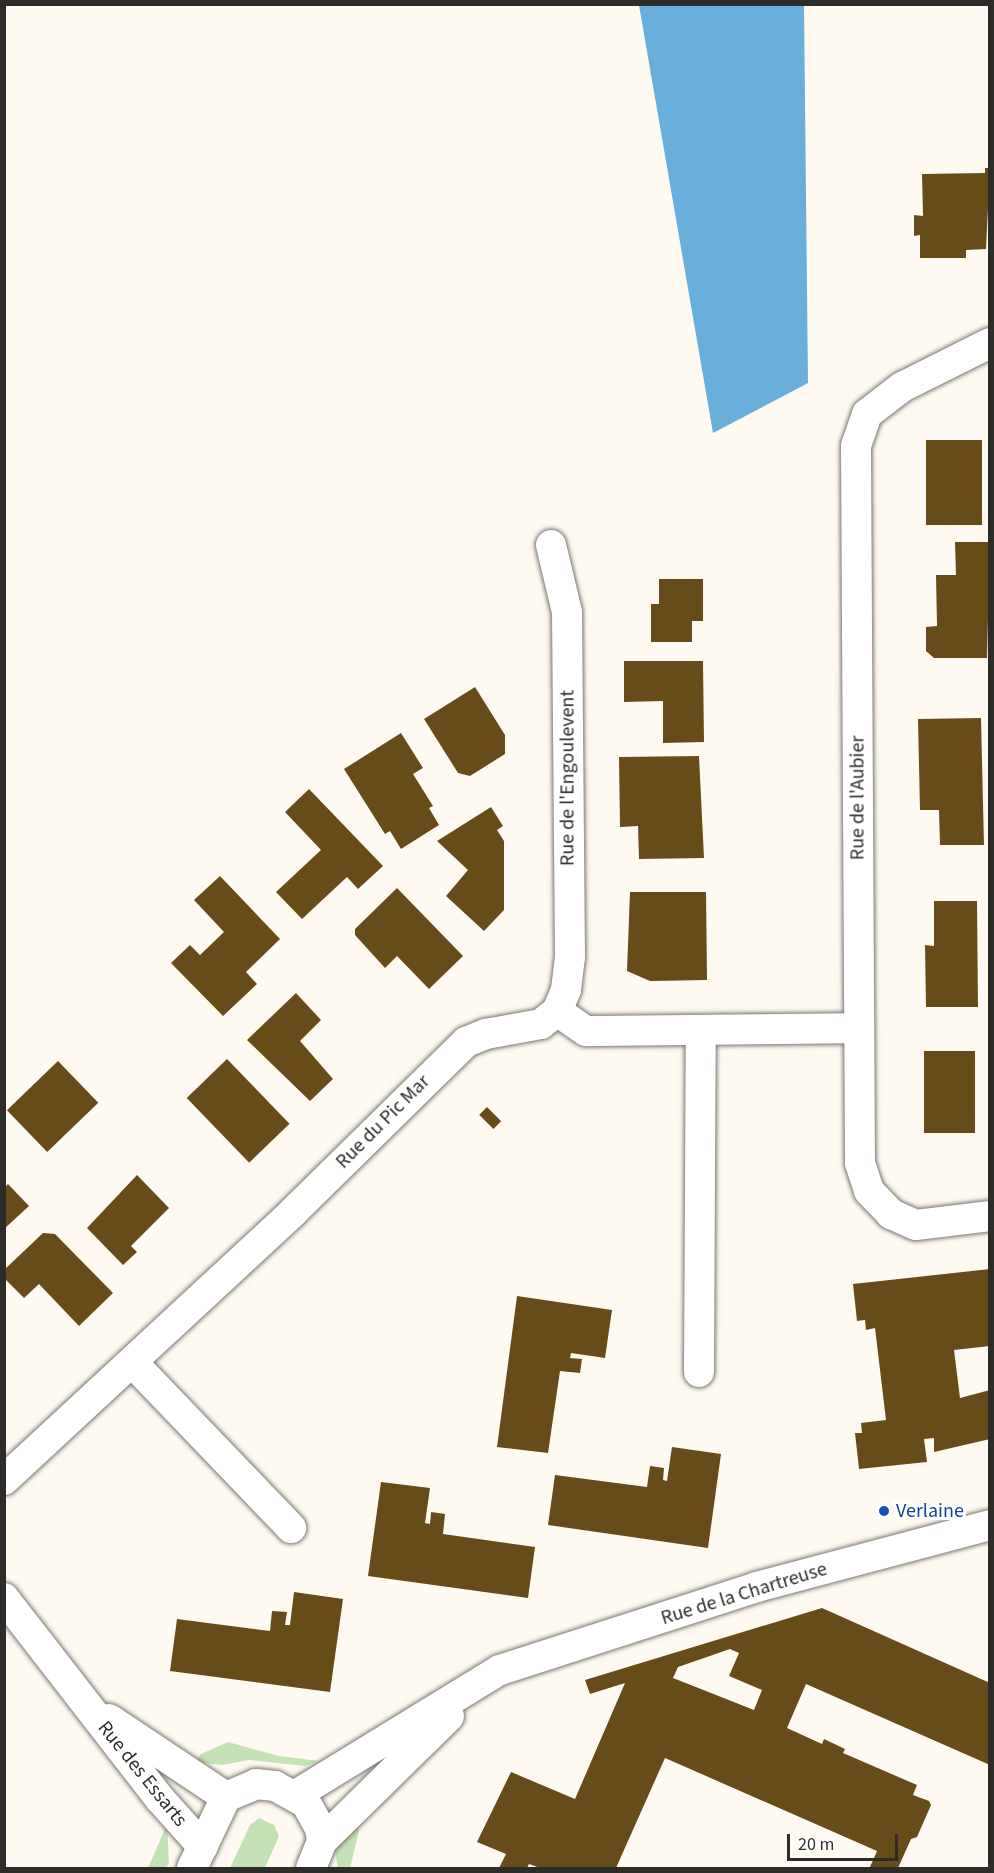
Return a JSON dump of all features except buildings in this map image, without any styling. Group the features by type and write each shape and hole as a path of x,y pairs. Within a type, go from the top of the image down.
{"street":[{"name":"Rue de l'Aubier","path":"990,343 902,387 867,414 856,446 860,1163 869,1191 891,1214 916,1225 990,1216"},
{"name":"Rue de l'Engoulevent","path":"551,545 567,612 570,957 566,990 557,1011"},
{"path":"557,1011 586,1031 859,1028"},
{"name":"Rue du Pic Mar","path":"4,1480 293,1212 466,1042 486,1034 541,1024 557,1011"},
{"path":"699,1372 701,1030"},
{"path":"132,1362 291,1528"},
{"name":"Rue de la Chartreuse","path":"294,1796 500,1670 757,1587 990,1525"},
{"name":"Rue des Essarts","path":"4,1598 82,1700 197,1858"},
{"name":"Rue de la Chartreuse","path":"322,1841 422,1740 500,1670"},
{"name":"Rue des Essarts","path":"82,1700 226,1797"},
{"path":"197,1858 226,1797 256,1784 275,1786 306,1803 320,1828 322,1841 312,1869"}],"green space":[{"path":"228,1742 279,1756 319,1761 305,1766 249,1760 222,1765 195,1762 201,1754"},
{"path":"259,1818 274,1825 279,1836 265,1868 230,1868 250,1825"},
{"path":"353,1818 359,1831 350,1868 338,1868 335,1851"},
{"path":"167,1824 169,1863 166,1868 148,1868"}],"water":[{"path":"639,5 804,5 808,383 713,433"}],"place":[{"name":"Verlaine","path":"884,1511"}]}
